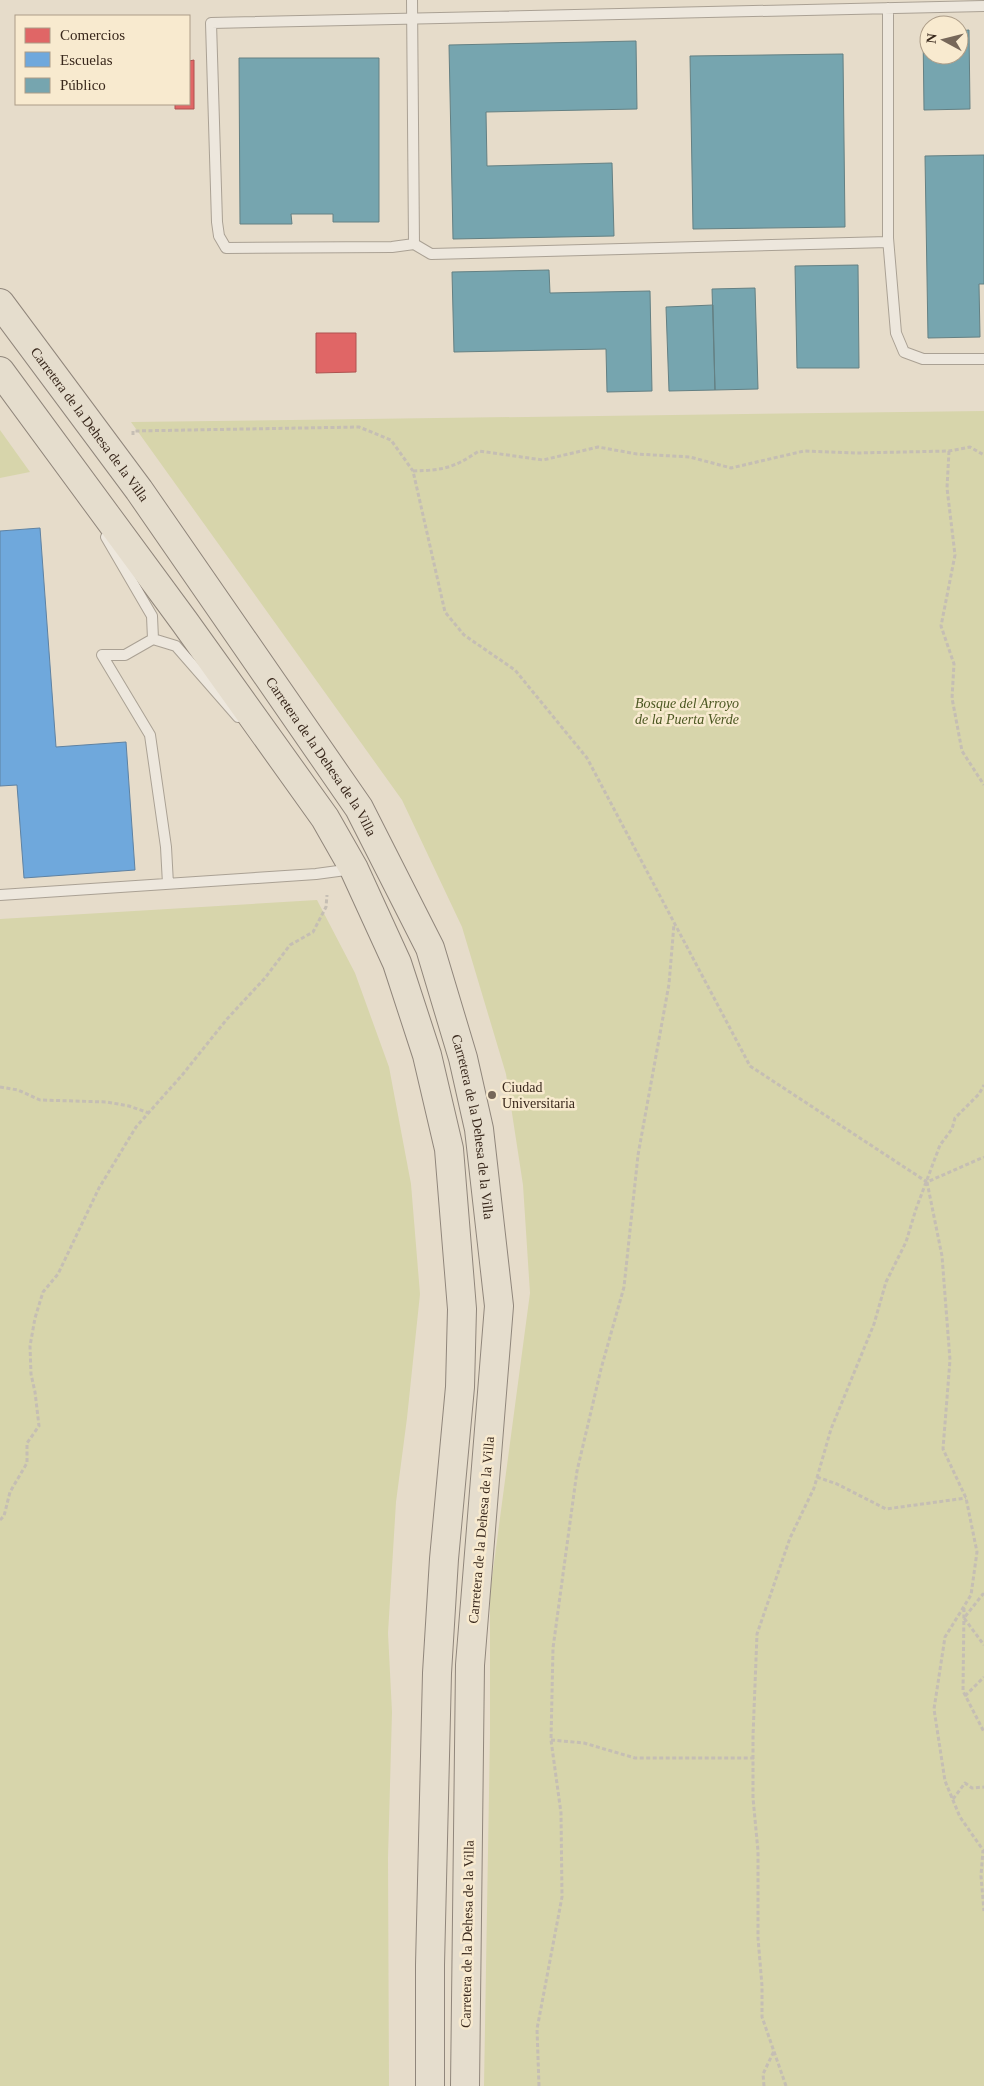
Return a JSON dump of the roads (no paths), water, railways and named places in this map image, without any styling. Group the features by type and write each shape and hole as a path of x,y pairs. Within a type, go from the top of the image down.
{"main road":[{"name":"Carretera de la Dehesa de la Villa","path":"0,303 139,490 359,808 430,948 463,1058 479,1129 499,1306 470,1665 465,2086"},
{"name":"Carretera de la Dehesa de la Villa","path":"0,371 184,621 325,818 354,869 397,963 427,1055 449,1149 462,1309 460,1387 444,1558 437,1673 430,1966 430,2086"}],"lane":[{"path":"412,0 414,244"},
{"path":"888,238 888,242 431,254 414,244 392,247 226,248 219,236 217,222 211,23 984,6"},
{"path":"888,8 888,238 896,333 904,352 923,359 984,358"},
{"path":"55,447 152,616 153,639"},
{"path":"168,884 166,846 150,735 102,655 125,655 153,639 176,646 325,818"},
{"path":"0,895 316,874 354,869"}],"place":[{"name":"Ciudad Universitaria","path":"492,1095"}],"park label":[{"name":"Bosque del Arroyo de la Puerta Verde","path":"687,712"}]}
